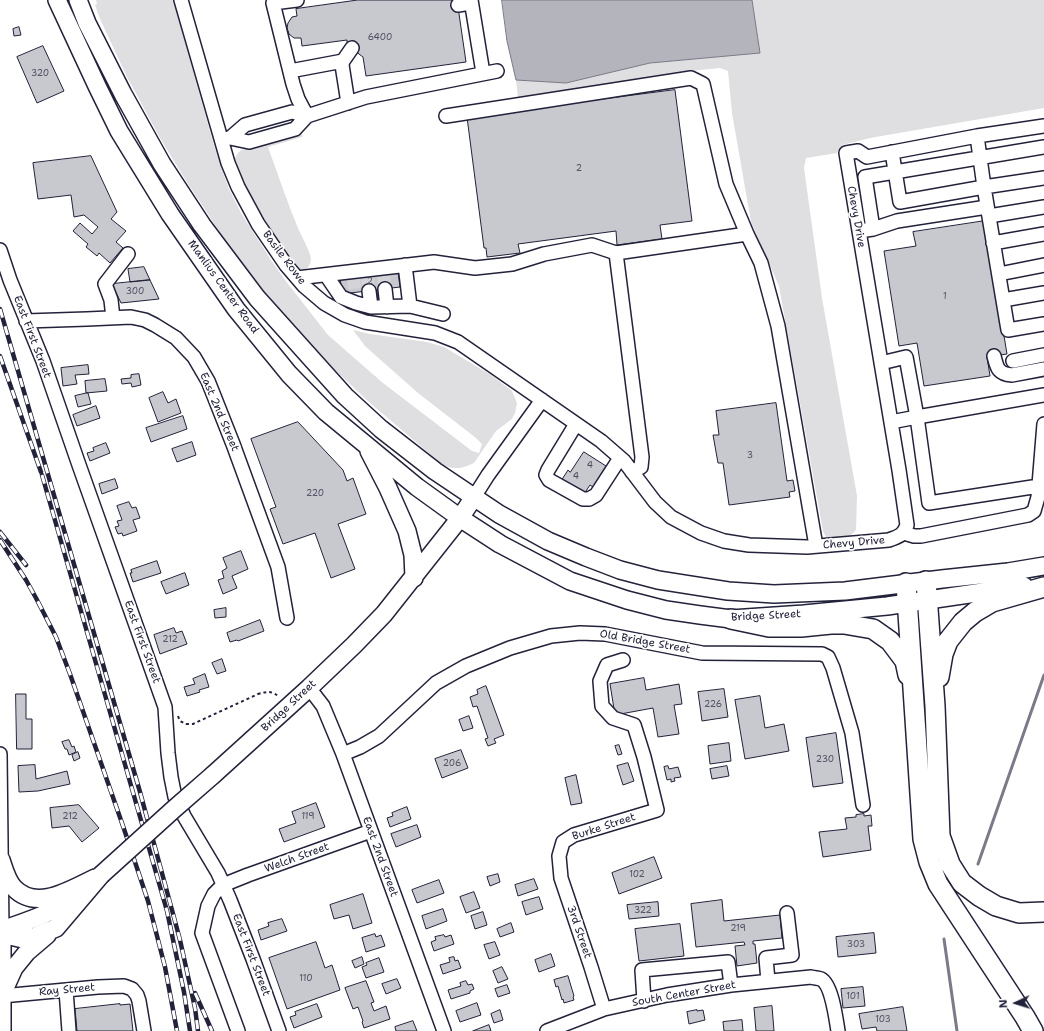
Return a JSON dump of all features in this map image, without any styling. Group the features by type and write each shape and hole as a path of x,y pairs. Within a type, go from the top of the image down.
{"highway":[{"path":"926,581 935,706 940,836 950,864 962,883 979,896 996,906 1019,913 1044,912"},
{"path":"906,584 923,839 929,862 938,884 1033,1031"},
{"path":"935,706 943,654 948,641 963,622 975,612 992,602 1044,587"},
{"path":"731,619 769,626 801,627 844,624 873,629 890,642 905,661 914,701"}],"main road":[{"name":"Manlius Center Road","path":"57,0 93,79 119,131 170,214 236,309 289,374 326,412 417,487 460,518"},
{"name":"Manlius Center Road","path":"78,0 87,23 123,94 162,164 202,225 257,298 345,396 381,429 435,471 474,497"},
{"path":"366,446 388,488 407,531 413,555 414,578"},
{"name":"Bridge Street","path":"1,930 50,912 67,903 213,775 290,705 354,645 384,614 414,578 460,518 474,497 499,514 548,541 620,570 658,580 728,591 774,594 845,591 1008,572 1044,566"},
{"name":"Bridge Street","path":"460,518 500,544 570,581 627,600 700,616 731,619 880,607 1044,583"},
{"path":"1,849 6,874 13,887 20,894 31,898 44,899 57,896 100,875"},
{"name":"Bridge Street","path":"1,930 10,936 23,939 36,936 56,928 100,875"},
{"path":"1,989 14,968 27,952 56,928"},
{"path":"1,930 2,1024"}],"street":[{"name":"Basile Rowe","path":"181,0 226,139 228,163 238,187 258,224 286,265 304,286 324,303 365,322 435,333 458,342 542,400"},
{"path":"297,0 273,3 293,84 298,99 307,116"},
{"path":"458,5 471,2 483,73"},
{"path":"348,103 342,65 352,48"},
{"path":"290,71 343,61"},
{"path":"226,139 249,142 295,129 307,116 366,97 497,71"},
{"path":"446,116 691,78 703,84 726,184 761,263 778,326 816,546"},
{"path":"897,221 900,202 892,152 977,136 1044,126"},
{"path":"977,136 1008,330 1044,324"},
{"path":"873,229 865,177 1044,147"},
{"name":"Chevy Drive","path":"542,400 601,441 624,461 655,502 671,517 700,533 724,541 749,545 807,547 889,540 904,533 907,525 846,153 858,151 867,157 892,152"},
{"path":"900,202 1044,178"},
{"path":"859,231 873,229 897,221 1044,207"},
{"path":"297,278 352,274 405,265 434,262 475,268 512,264 544,254 592,245 616,253 747,234"},
{"path":"993,243 1044,234"},
{"name":"East First Street","path":"0,250 10,280 43,361 81,473 165,707 168,753 175,797 184,816 218,873 253,959 279,1031"},
{"path":"616,253 642,457 642,467 632,472"},
{"path":"113,318 111,300 105,284 128,254"},
{"path":"405,265 410,306"},
{"path":"999,274 1044,265"},
{"path":"326,275 341,297 355,298 371,307 410,306 444,314"},
{"path":"385,289 387,307"},
{"path":"369,291 371,307"},
{"path":"1003,300 1044,293"},
{"name":"East 2nd Street","path":"26,321 131,317 145,320 176,338 194,357 208,381 233,444 278,567 287,618"},
{"path":"1013,361 1044,355"},
{"path":"994,356 997,368 1000,372 1006,374 1012,375 1044,369"},
{"path":"881,363 906,357 930,503 1038,486"},
{"path":"891,422 1044,395"},
{"name":"Bridge Street","path":"474,497 488,474 542,400"},
{"path":"576,424 548,470 546,475 549,480 583,500 589,499 596,495 620,458"},
{"path":"904,533 914,536 921,536 1028,515 1034,511 1038,497 1044,424"},
{"name":"Old Bridge Street","path":"343,754 360,747 379,736 436,683 466,666 510,648 551,636 580,633 606,634 702,653 822,654 828,657 833,668 852,733 863,805"},
{"name":"Burke Street","path":"560,853 563,842 574,835 657,810 644,757 634,726 613,718 602,706 600,681 607,665 624,660"},
{"name":"East 2nd Street","path":"308,688 314,693 322,706 343,754 444,1031"},
{"path":"0,754 1,930"},
{"name":"Welch Street","path":"223,885 371,831"},
{"name":"3rd Street","path":"560,853 561,878 604,1009"},
{"path":"223,885 214,894 208,906 202,932 238,1031"},
{"path":"768,981 766,958 792,955 787,913"},
{"path":"644,1001 642,970 728,962 731,985"},
{"name":"South Center Street","path":"547,1031 604,1009 667,995 731,985 811,977 821,979 830,990 838,1031"},
{"name":"Ray Street","path":"1,989 50,991 124,986 132,989 137,995 144,1031"},
{"path":"66,990 69,1031"}],"path":[{"path":"165,707 173,705 180,721 186,724 193,724 267,691 273,692 290,705"}],"shaded area":[{"path":"96,0 173,0 213,142 229,189 241,213 271,260 328,335 383,383 472,451 479,453 482,444 418,393 365,346 353,330 370,334 427,342 444,347 491,375 512,391 517,403 512,419 496,431 474,463 460,468 452,468 443,465 369,402 334,369 270,299 227,244 160,138 127,77 100,19 95,5 97,4"},
{"path":"502,0 752,0 760,53 650,63 566,83 516,80 507,41"},
{"path":"752,0 1044,0 1044,108 870,138 842,145 837,153 806,158 804,168 822,298 857,496 856,530 846,540 827,539 823,531 779,286 751,222 732,113 728,71 720,68 690,71 518,98 516,80 566,83 650,63 760,53"},
{"path":"301,133 303,136 302,137 268,147 286,198 311,256 308,268 306,270 294,271 257,214 234,164 236,156 241,150"}],"building":[{"path":"358,0 457,0 466,62 366,76 363,57 347,45 347,40 302,46 301,38 294,38 289,34 287,28 288,23 292,17 297,16 296,9"},
{"path":"19,27 21,35 14,36 13,29"},
{"path":"43,46 64,91 37,103 17,57"},
{"path":"675,90 692,221 660,225 662,239 617,245 616,231 518,244 520,253 487,257 486,248 484,248 467,117"},
{"path":"91,156 117,212 111,219 126,231 116,242 123,248 110,263 99,253 97,256 86,247 88,244 73,231 80,223 92,234 98,227 84,215 74,217 71,195 38,199 33,163"},
{"path":"985,221 1007,354 987,357 990,376 924,386 917,343 899,346 884,251 916,246 913,232"},
{"path":"144,267 150,280 130,282 128,269"},
{"path":"398,271 400,287 342,294 340,277"},
{"path":"150,280 159,299 121,303 112,284"},
{"path":"88,365 89,374 75,375 77,384 63,386 61,368"},
{"path":"139,374 141,385 132,387 131,383 122,384 121,379 131,378 131,375"},
{"path":"105,379 107,391 86,393 85,381"},
{"path":"163,392 168,403 176,399 181,413 158,422 149,398"},
{"path":"88,393 91,404 78,407 75,396"},
{"path":"776,403 787,481 793,480 795,491 789,492 790,497 729,505 723,463 718,463 713,435 719,435 716,411"},
{"path":"96,406 100,418 77,426 73,415"},
{"path":"183,416 187,429 151,442 146,428"},
{"path":"298,422 343,470 347,481 353,478 366,514 338,524 355,569 331,578 315,533 283,544 270,509 276,507 251,439"},
{"path":"192,442 196,455 177,462 172,449"},
{"path":"106,443 110,453 90,461 87,453 94,451 93,448"},
{"path":"584,452 606,466 593,487 590,485 584,494 561,481 568,470 570,472"},
{"path":"115,479 118,488 102,494 99,484"},
{"path":"129,502 132,508 136,507 140,518 133,520 137,531 123,536 122,533 118,534 115,527 119,526 117,521 122,520 117,506"},
{"path":"241,551 248,569 232,576 237,588 223,594 218,580 224,578 222,571 227,568 223,558"},
{"path":"157,561 161,573 133,582 130,573 132,573 131,570"},
{"path":"185,573 189,585 166,594 161,582"},
{"path":"226,608 226,617 215,618 214,610"},
{"path":"260,620 264,631 238,641 230,642 227,633"},
{"path":"174,628 176,633 182,631 187,644 160,654 154,635"},
{"path":"222,659 226,671 217,674 212,663"},
{"path":"205,674 209,687 199,690 200,692 187,696 184,687 195,684 193,679"},
{"path":"644,678 646,690 679,684 682,704 674,705 679,734 658,737 653,708 615,715 610,684"},
{"path":"486,686 504,735 494,739 496,743 488,746 485,739 488,738 477,706 473,707 470,697 478,694 477,690"},
{"path":"724,689 728,717 702,721 698,692"},
{"path":"16,694 26,694 26,719 32,719 32,749 17,749"},
{"path":"760,696 765,728 784,724 789,751 745,759 735,700"},
{"path":"469,716 473,728 463,731 459,720"},
{"path":"836,733 843,783 813,787 806,738"},
{"path":"69,740 72,747 74,746 76,752 69,755 62,742"},
{"path":"729,743 731,761 710,764 708,746"},
{"path":"619,745 622,754 618,755 615,746"},
{"path":"461,750 468,768 442,778 435,759"},
{"path":"78,752 80,758 74,761 72,755"},
{"path":"628,763 634,781 623,785 617,766"},
{"path":"35,765 36,779 67,771 70,784 38,791 19,792 18,766"},
{"path":"668,766 669,769 678,767 681,777 674,778 675,781 671,782 671,779 667,780 664,767"},
{"path":"727,766 729,776 712,779 710,769"},
{"path":"576,775 582,803 571,805 565,778"},
{"path":"316,803 325,827 284,842 279,829 296,823 292,812"},
{"path":"79,805 99,828 82,842 69,826 52,828 50,808"},
{"path":"407,807 411,819 390,827 387,818 393,816 392,813"},
{"path":"864,814 864,816 871,815 872,826 868,826 871,850 823,857 819,832 847,829 845,818 856,817 856,815"},
{"path":"417,825 421,837 396,847 391,834"},
{"path":"654,857 662,878 619,894 612,873"},
{"path":"498,874 500,882 490,886 487,877"},
{"path":"534,879 538,889 518,896 515,885"},
{"path":"439,880 444,893 417,903 412,890"},
{"path":"474,892 480,908 466,913 460,897"},
{"path":"363,894 372,923 353,929 349,915 334,919 330,905"},
{"path":"539,897 543,909 526,915 522,902"},
{"path":"722,900 724,921 780,915 782,938 753,941 753,944 755,944 757,963 737,966 735,946 745,945 744,942 696,947 691,904"},
{"path":"658,902 659,916 629,919 627,905"},
{"path":"443,909 447,921 426,929 422,916"},
{"path":"483,912 487,925 475,929 471,916"},
{"path":"282,919 287,931 261,940 258,930 269,926 268,923"},
{"path":"511,923 514,932 500,937 497,929"},
{"path":"680,924 684,956 639,961 635,929"},
{"path":"874,933 876,953 838,957 836,937"},
{"path":"375,934 376,937 381,935 385,946 366,952 362,938"},
{"path":"444,935 445,937 451,935 454,944 434,951 431,942 436,940 435,937"},
{"path":"316,942 325,968 332,965 340,990 287,1009 269,958"},
{"path":"495,942 500,955 489,959 484,945"},
{"path":"551,954 555,966 539,972 535,960"},
{"path":"362,957 364,964 355,968 352,961"},
{"path":"454,957 455,961 458,960 461,968 443,974 440,965 450,962 449,958"},
{"path":"379,958 384,972 366,978 362,967 367,965 366,963"},
{"path":"502,967 508,979 498,983 493,971"},
{"path":"568,976 574,1000 564,1003 558,986 556,987 554,980"},
{"path":"397,979 401,988 386,994 382,984"},
{"path":"366,981 374,1002 371,1003 374,1011 386,1006 390,1019 364,1028 358,1007 353,1009 345,988"},
{"path":"466,981 468,985 472,984 474,989 470,991 470,993 451,999 448,990 461,986 460,983"},
{"path":"507,985 510,993 498,997 495,989"},
{"path":"863,987 865,1006 843,1008 841,989"},
{"path":"477,1003 481,1015 460,1022 456,1011"},
{"path":"130,1004 133,1031 77,1031 75,1009"},
{"path":"317,1004 322,1017 294,1028 290,1017 296,1015 295,1012"},
{"path":"772,1006 774,1031 756,1031 754,1008"},
{"path":"903,1007 907,1031 877,1031 876,1027 862,1029 859,1014"},
{"path":"500,1010 503,1020 494,1023 491,1014"},
{"path":"703,1010 705,1020 689,1024 687,1012"},
{"path":"742,1020 743,1031 724,1031 723,1022"},
{"path":"413,1021 417,1031 396,1031 395,1027"},
{"path":"489,1025 491,1031 473,1031"}],"waterway":[{"path":"978,864 1044,675"},
{"path":"944,939 957,1031"}],"tunnel":[{"path":"383,272 385,289"},
{"path":"367,274 369,291"},
{"path":"353,276 355,292"}],"railway":[{"path":"0,309 140,792 180,940 195,1008 198,1031"},
{"path":"0,356 41,472"},
{"path":"42,475 167,911 184,992 190,1031"},
{"path":"0,532 26,565"},
{"path":"0,540 36,598 56,637 70,674 148,901 165,967 177,1031"},
{"path":"195,993 212,1031"}]}
